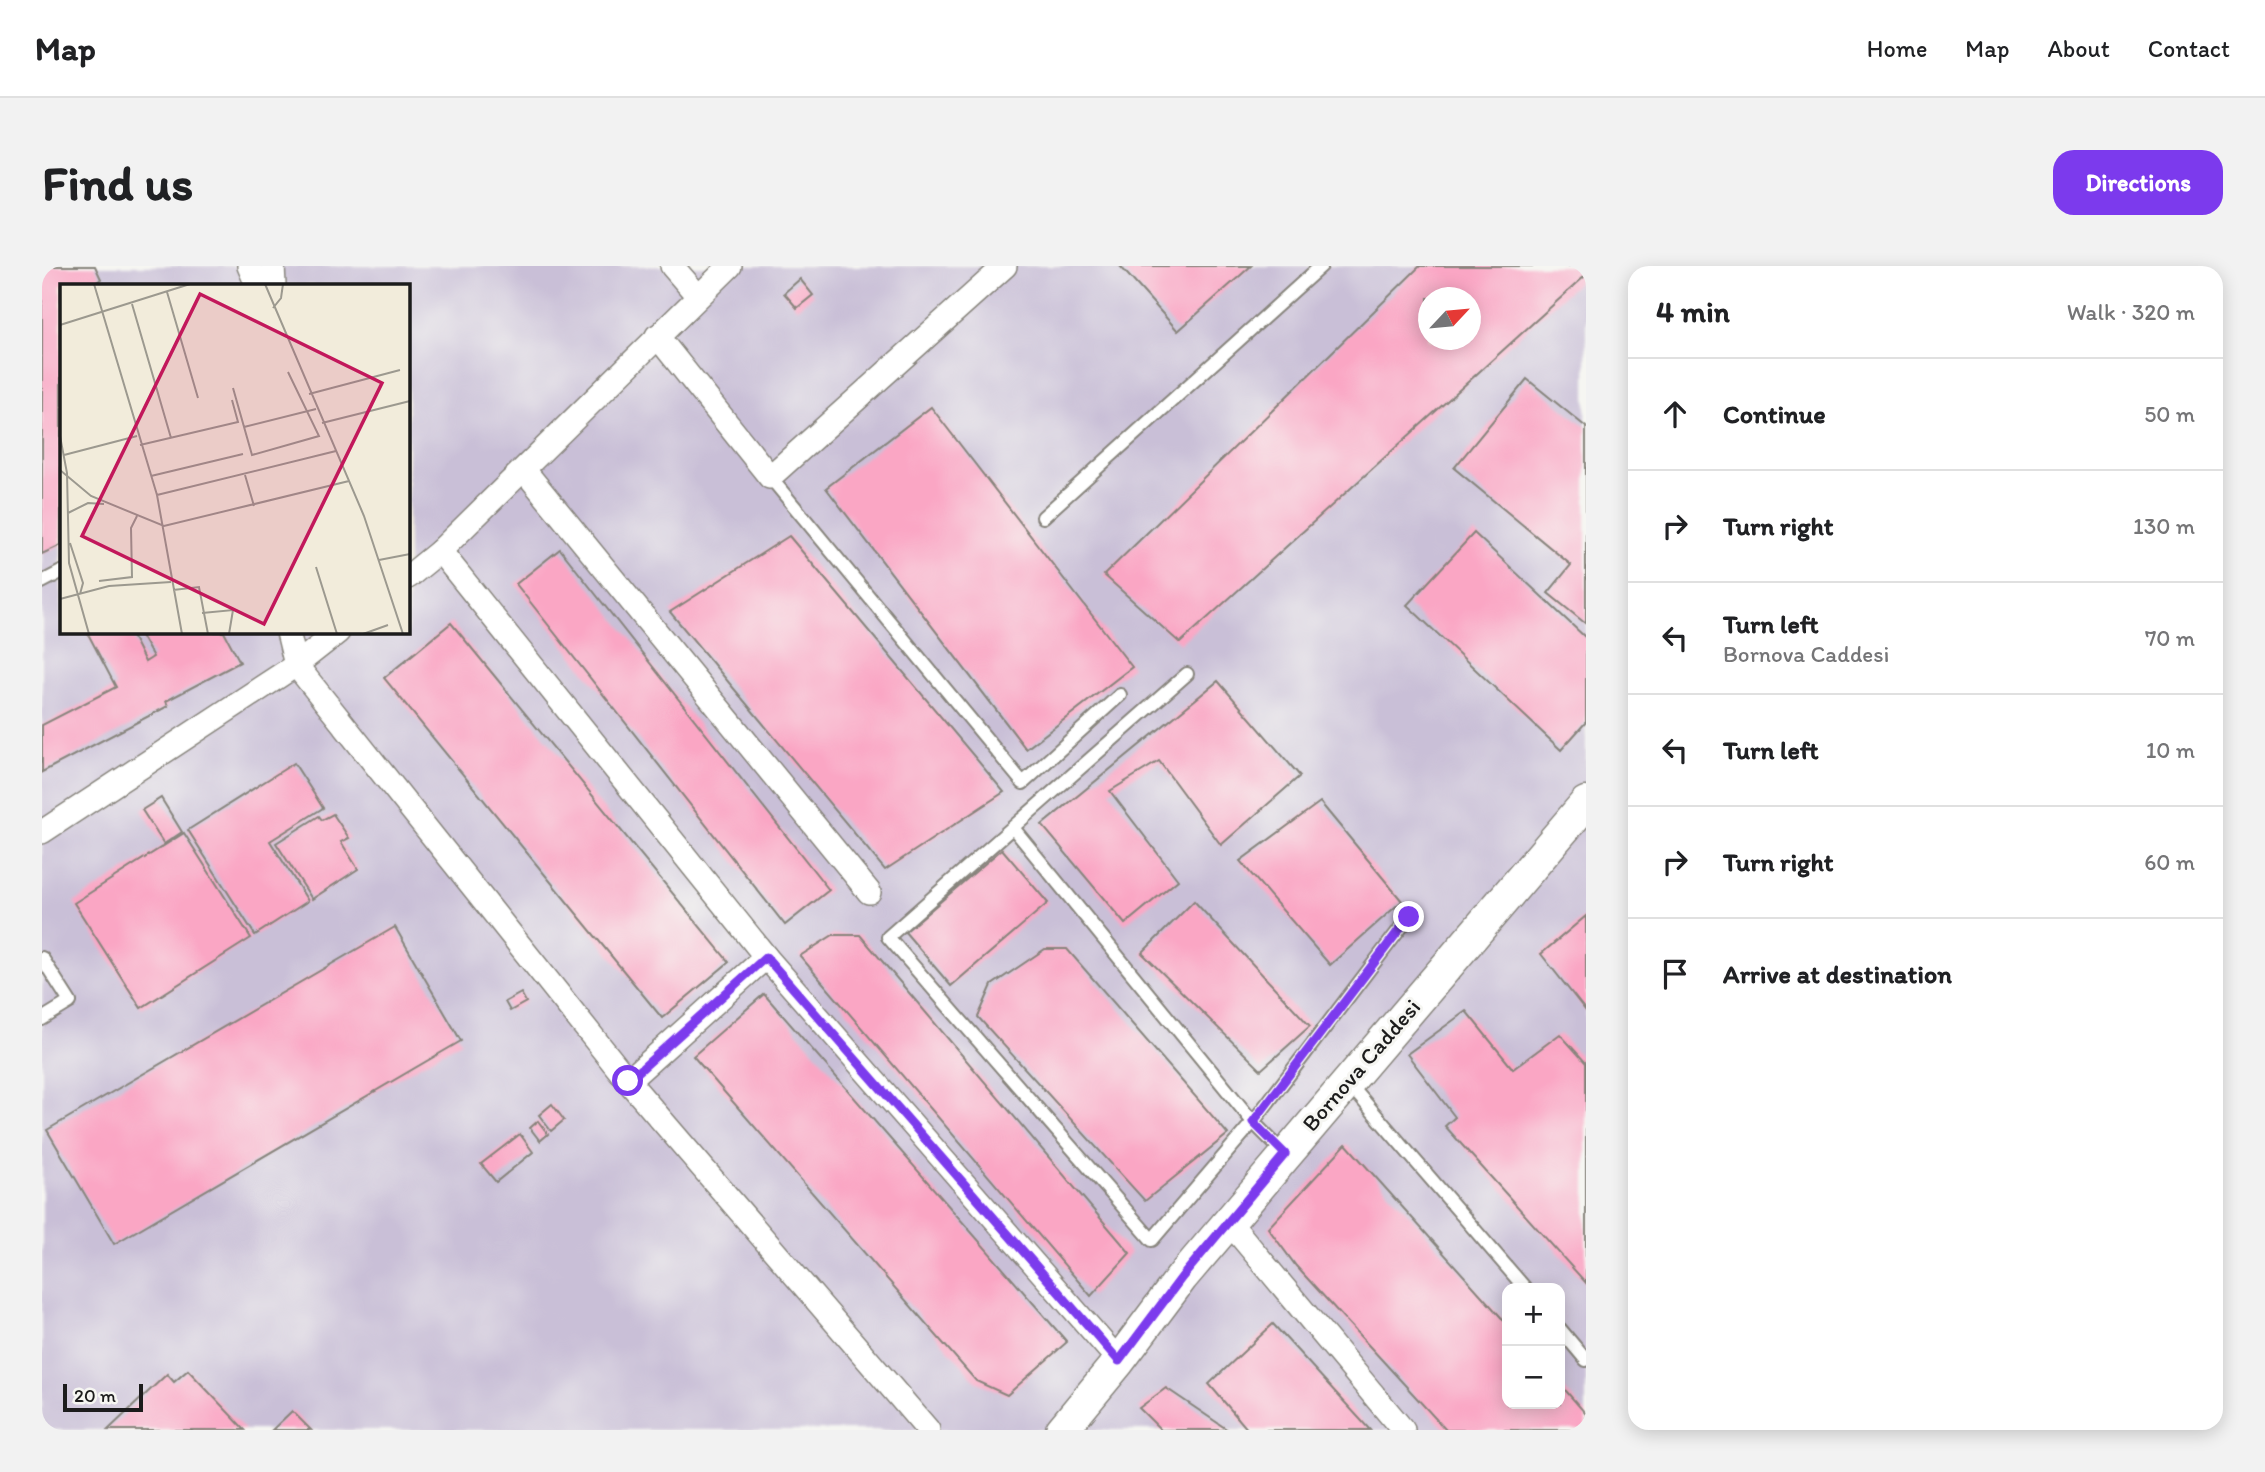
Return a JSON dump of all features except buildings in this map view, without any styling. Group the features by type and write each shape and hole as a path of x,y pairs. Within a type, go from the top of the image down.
{"main road":[{"name":"Bornova Caddesi","path":"1062,1430 1119,1361 1182,1277 1586,803"}],"street":[{"path":"249,266 257,284"},
{"path":"273,266 274,284"},
{"path":"671,266 697,295"},
{"path":"410,575 440,551 524,470 697,295 730,266"},
{"path":"657,335 770,477 1005,266"},
{"path":"524,470 869,892"},
{"path":"440,551 766,957 1119,1361"},
{"path":"288,634 296,665 628,1081 928,1430"},
{"path":"42,832 296,665 335,634"},
{"path":"628,1081 766,957"},
{"path":"1229,1222 1403,1430"}],"lane":[{"path":"1043,517 1321,266"},
{"path":"770,477 1023,783 1120,695"},
{"path":"42,582 60,573"},
{"path":"1188,674 888,937 1152,1240 1253,1122 1409,917"},
{"path":"1014,829 1253,1122 1285,1154"},
{"path":"42,958 70,1002 42,1019"},
{"path":"1347,1082 1521,1283"},
{"path":"1565,1335 1586,1360"}],"shaded area":[{"path":"42,266 1586,266 1586,1430 42,1430"}],"route":[{"path":"628,1081 766,957 1119,1361 1182,1277 1285,1154 1253,1122 1409,917"}]}
